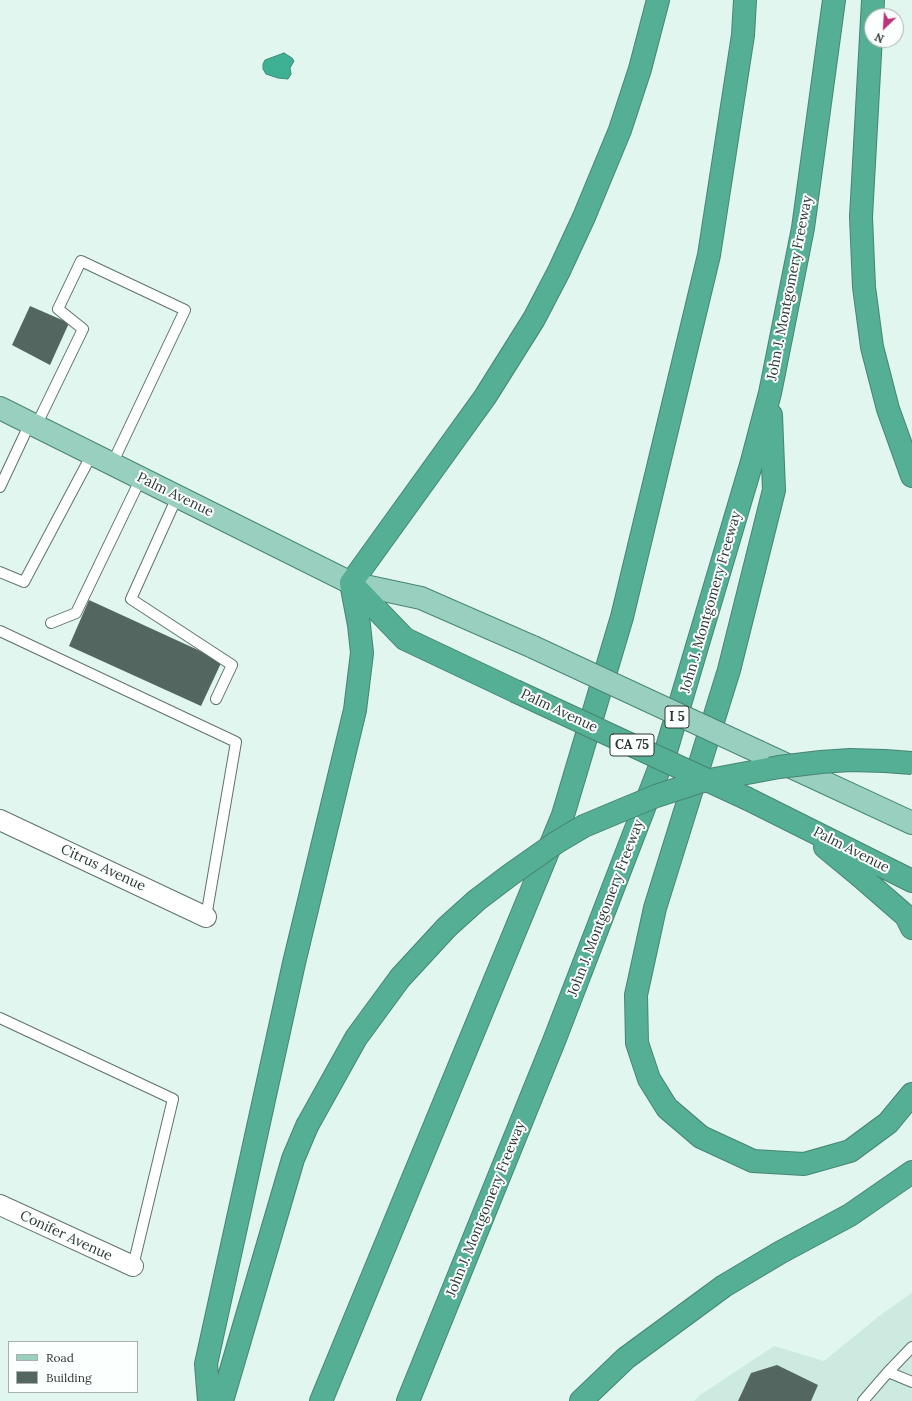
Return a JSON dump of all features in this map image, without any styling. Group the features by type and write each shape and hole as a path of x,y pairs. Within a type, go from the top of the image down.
{"highway":[{"path":"209,1401 206,1364 294,962 355,710 362,653 359,625 350,583 485,397 534,319 559,271 584,217 620,130 640,69 658,0"},
{"path":"321,1401 563,815 622,618 709,255 743,36 746,0"},
{"name":"John J. Montgomery Freeway","path":"408,1401 554,1041 666,751 751,465 770,393 803,228 834,0"},
{"path":"873,0 861,217 864,287 872,347 888,409 912,476"},
{"path":"770,393 774,490 729,670 655,908 636,995 636,1043 649,1079 666,1108 701,1137 753,1161 804,1164 850,1151 888,1123 912,1094"},
{"name":"Palm Avenue","path":"350,583 405,639 748,798 912,881"},
{"path":"222,1401 293,1159 307,1126 356,1038 400,978 447,927 477,900 557,842 584,826 656,796 699,782 779,767 850,760 912,763"},
{"path":"793,821 906,916 912,928"},
{"path":"581,1401 626,1358 717,1290 781,1252 850,1215 912,1172"}],"main road":[{"name":"Palm Avenue","path":"0,408 330,571 350,583 421,598 533,647 912,823"}],"street":[{"name":"Citrus Avenue","path":"0,820 206,917"},
{"name":"Conifer Avenue","path":"0,1205 133,1266"}],"lane":[{"path":"0,487 83,329 58,309 81,261 185,310 112,464"},
{"path":"0,572 24,582 92,454"},
{"path":"50,623 76,613 141,478"},
{"path":"177,496 131,599 232,665 216,699"},
{"path":"0,631 236,742 206,917"},
{"path":"0,1018 173,1099 133,1266"},
{"path":"863,1401 912,1347"},
{"path":"888,1372 912,1382"}],"shaded area":[{"path":"284,53 294,61 290,68 291,74 288,79 278,78 266,74 263,69 265,60"},
{"path":"912,1293 912,1401 694,1401 700,1395 774,1346 824,1361 883,1313"}],"building":[{"path":"30,306 69,323 50,365 12,345"},
{"path":"89,600 222,661 201,706 69,646"},
{"path":"777,1365 818,1385 811,1401 738,1401 751,1373"}]}
